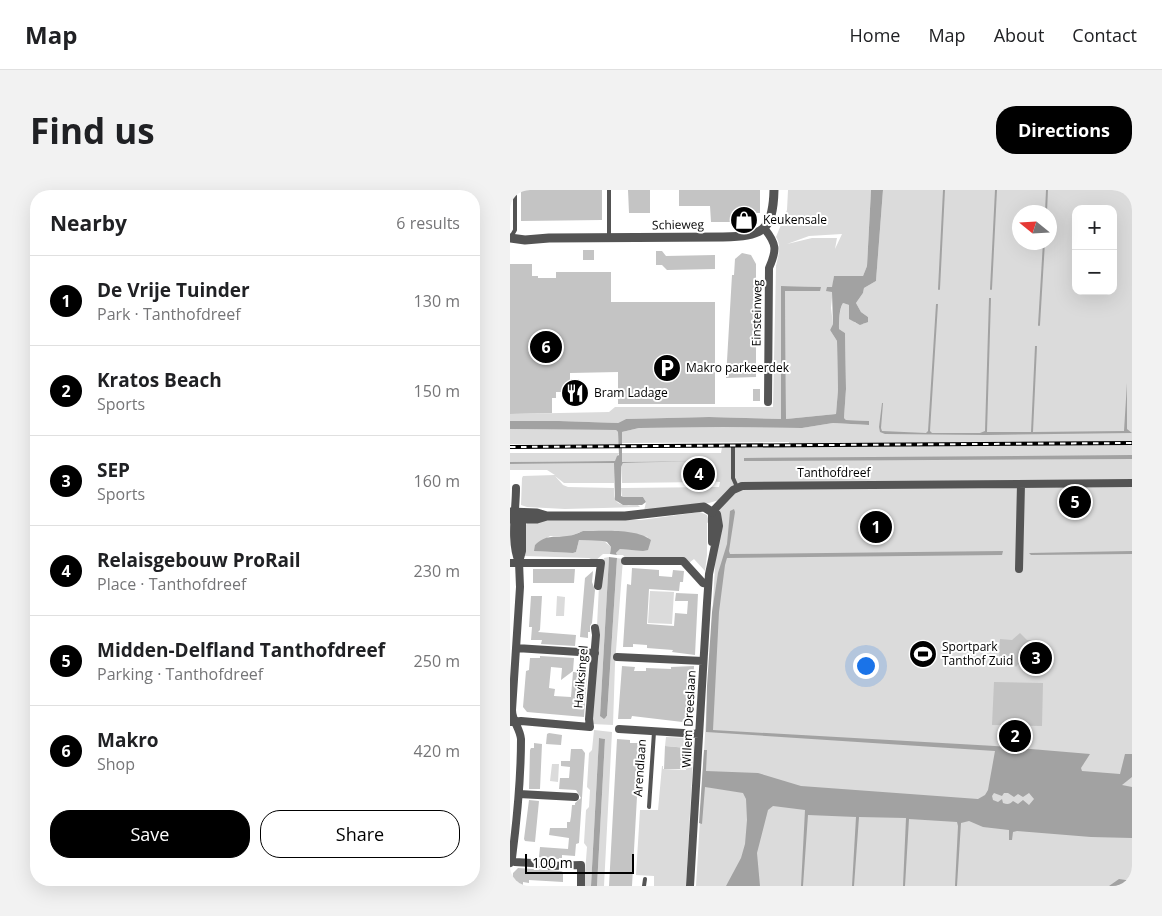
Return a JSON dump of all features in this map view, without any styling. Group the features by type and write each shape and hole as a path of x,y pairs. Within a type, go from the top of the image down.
{"street":[{"path":"764,228 773,212 774,190"},
{"name":"Schieweg","path":"511,238 525,240 549,238 740,236 750,235 764,228"},
{"name":"Einsteinweg","path":"764,228 776,249 769,268 768,402"},
{"name":"Tanthofdreef","path":"738,488 742,486 1132,483"},
{"path":"1020,569 1021,484"},
{"path":"516,488 514,516 515,554 519,562 520,587 514,652 512,722 521,736 518,794 514,805 511,862 581,866 580,886"},
{"path":"514,516 538,519 547,516 624,516 704,507 712,512 733,490 738,488"},
{"name":"Willem Dreeslaan","path":"690,886 708,584 719,526 717,514 712,512"},
{"path":"625,561 683,561 703,583 708,584"},
{"path":"510,562 601,563 598,586"},
{"name":"Haviksingel","path":"512,722 522,721 590,727 594,628"},
{"path":"514,652 594,653"},
{"path":"617,657 703,661"},
{"name":"Arendlaan","path":"618,729 699,734"},
{"path":"518,794 575,797"}],"lane":[{"path":"511,238 515,230 515,190"},
{"path":"609,190 609,238"},
{"path":"733,446 733,478 738,488"},
{"name":"Arendlaan","path":"649,807 654,731"},
{"path":"644,886 645,880"}],"shaded area":[{"path":"788,190 871,190 867,266 863,276 834,276 831,308 833,324 830,330 837,341 838,390 836,414 786,419 785,290 820,291 820,287 782,286 781,419 709,417 626,419 618,423 510,421 510,414 609,412 615,407 773,407 776,266 779,247 776,237 787,210","holes":["842,234 835,249 837,238 812,238 787,244 809,236"]},
{"path":"871,190 883,190 876,281 864,288 856,303 861,312 868,317 868,322 860,325 849,319 849,305 843,303 839,326 839,329 845,333 846,389 844,418 846,420 869,421 869,425 833,423 802,428 639,428 622,432 622,462 701,461 623,463 621,467 621,496 643,497 646,502 642,505 623,505 615,500 614,463 510,464 510,462 615,461 619,455 618,432 616,430 510,429 510,421 618,423 626,419 709,417 781,419 781,286 821,287 820,291 785,291 786,419 836,414 838,390 837,341 830,330 833,324 832,292 826,291 827,287 832,287 834,276 863,276 867,266"},
{"path":"883,190 1132,190 1132,886 696,886 719,500 709,503 644,511 646,502 643,497 622,497 621,488 719,487 720,482 707,481 708,472 692,473 693,477 705,477 704,482 622,483 621,467 623,463 701,461 622,462 622,453 721,453 722,447 789,447 789,442 622,443 622,432 639,428 802,428 833,423 869,425 869,421 846,420 844,418 846,389 845,333 839,329 839,319 843,303 849,305 855,323 864,324 868,317 861,312 856,303 864,288 876,281"},
{"path":"989,298 991,298 987,432 1031,432 1035,346 1037,346 1033,432 1124,431 1127,383 1127,429 1132,433 986,435 885,434 880,432 882,403 882,431 926,433 928,431 936,304 938,304 930,431 932,433 980,433 985,431"},
{"path":"510,429 616,430 618,432 619,444 510,444"},
{"path":"510,453 619,453 616,461 510,462"},
{"path":"1132,455 1132,459 744,461 744,458"},
{"path":"615,463 614,483 564,483 555,476 563,485 568,487 614,488 617,502 624,505 638,505 640,507 565,509 527,507 521,505 523,476 555,475 547,470 510,470 510,464"},
{"path":"734,509 735,512 730,554 1003,551 1002,555 727,558 719,612 713,730 995,746 1090,754 1081,768 1082,771 1120,774 1125,754 1132,754 1132,777 1122,785 1132,787 1132,838 1017,831 1013,832 1012,840 1009,840 1009,830 983,827 969,821 961,823 957,886 955,886 957,822 909,819 905,886 903,886 906,818 859,817 854,886 852,886 856,817 808,815 803,886 801,886 805,810 773,806 768,810 757,853 760,886 726,886 741,858 745,844 746,799 743,793 705,787 702,824 699,823 704,750 707,750 706,771 758,773 801,786 978,799 985,795 988,790 995,751 706,732 712,612 718,573 727,544 730,511","holes":["994,793 1002,796 1004,793 1008,793 1014,797 1018,794 1023,797 1029,793 1034,799 1029,805 1023,800 1018,804 1013,801 1006,804 1003,803 1002,799 998,802 993,800 992,796"]},
{"path":"700,512 707,515 709,522 707,523 705,571 694,559 689,563 627,560 623,555 617,555 616,553 620,549 634,550 648,537 633,534 583,531 568,537 550,536 535,545 535,551 573,553 576,552 579,540 604,541 611,547 610,554 603,554 595,561 589,558 524,556 525,527 527,523 534,520 641,520"},
{"path":"583,531 628,532 645,536 651,540 648,550 620,549 616,553 617,555 610,554 611,547 607,542 603,541 579,540 576,552 573,553 534,551 535,545 543,539 571,536"},
{"path":"1132,551 1132,554 1031,555 1029,553"},
{"path":"609,557 600,716 607,717 617,558 623,559 615,664 613,725 592,724 599,586 602,583 604,558"},
{"path":"609,557 617,558 607,716 604,719 600,716"},
{"path":"650,591 674,592 672,624 648,623"},
{"path":"557,596 565,597 564,616 556,616"},
{"path":"594,730 612,732 604,886 597,886 605,739 599,738 591,886 584,886 587,847 584,843 586,810 589,807 590,790 587,787 589,753 592,750"},
{"path":"666,737 690,738 694,741 686,886 654,886 654,876 636,875 640,810 658,810 662,766 663,769 686,770 688,748 665,746"},
{"path":"599,738 605,739 597,886 591,886"},
{"path":"552,764 559,764 558,782 550,781"},
{"path":"1119,879 1132,881 1132,886 1109,886"}],"building":[{"path":"521,190 602,190 602,220 521,221"},
{"path":"628,190 650,190 650,213 629,213"},
{"path":"679,190 760,190 760,213 747,213 747,222 711,222 710,206 679,206"},
{"path":"583,250 594,250 594,260 583,260"},
{"path":"656,251 662,251 666,256 715,255 715,269 667,270 662,265 656,265"},
{"path":"742,253 751,255 756,264 756,377 726,378 732,275 734,275 735,259"},
{"path":"510,264 532,264 532,276 538,276 538,278 556,278 556,272 611,272 611,302 715,302 715,404 618,404 618,372 570,373 570,392 556,392 556,398 552,398 552,413 510,414"},
{"path":"753,389 760,389 760,401 753,401"},
{"path":"632,568 659,570 659,576 672,577 673,570 684,571 683,582 680,582 679,591 649,589 647,624 674,626 675,613 687,614 688,601 675,601 676,593 698,594 695,655 672,652 673,650 647,648 647,645 633,644 633,647 623,647 627,584 631,585"},
{"path":"533,569 575,569 574,583 533,583"},
{"path":"593,571 592,582 595,590 592,623 590,632 588,632 588,638 580,637 585,578"},
{"path":"531,596 542,596 540,630 538,632 576,635 575,646 541,644 542,640 531,640 532,627 529,627"},
{"path":"1020,633 1027,640 1039,640 1039,663 1026,663 1021,667 1018,664 1016,667 1012,662 999,662 1000,639 1012,640"},
{"path":"540,656 574,658 573,671 561,680 562,668 551,667 549,688 555,689 554,696 571,697 573,672 587,673 584,717 527,712 523,707 526,671 529,670 530,658 540,658"},
{"path":"622,666 635,667 634,671 646,671 646,668 671,669 671,667 694,666 691,723 632,716 631,719 618,719"},
{"path":"994,682 1043,683 1042,726 992,725"},
{"path":"547,734 562,735 561,745 546,744"},
{"path":"617,739 630,740 630,743 640,743 632,886 609,886"},
{"path":"534,743 542,744 540,789 529,789 530,750 534,748"},
{"path":"665,746 687,748 686,769 664,769"},
{"path":"571,749 582,749 585,753 579,843 576,844 575,856 562,855 560,859 541,858 539,857 540,847 568,849 569,838 549,835 550,828 567,828 567,822 570,822 572,805 575,805 581,798 576,790 559,789 560,778 569,778 570,767 561,766 561,761 570,761"},
{"path":"529,800 539,801 535,842 525,841 524,839"},
{"path":"518,868 561,871 563,872 563,882 529,880 529,883 523,882 523,886 512,886 513,873"}],"waterway":[{"path":"939,289 944,190"},
{"path":"991,289 996,190"},
{"path":"1046,205 1047,190"},
{"path":"1039,325 1044,250"}],"railway":[{"path":"510,447 1132,443"}],"place":[{"name":"Keukensale","path":"744,220"},
{"name":"Makro","path":"546,347"},
{"name":"Makro parkeerdek","path":"667,368"},
{"name":"Bram Ladage","path":"575,393"},
{"name":"Relaisgebouw ProRail","path":"699,474"},
{"name":"Midden-Delfland Tanthofdreef","path":"1075,502"},
{"name":"De Vrije Tuinder","path":"876,527"},
{"name":"Sportpark Tanthof Zuid","path":"923,654"},
{"name":"SEP","path":"1036,658"},
{"name":"Kratos Beach","path":"1015,736"}]}
